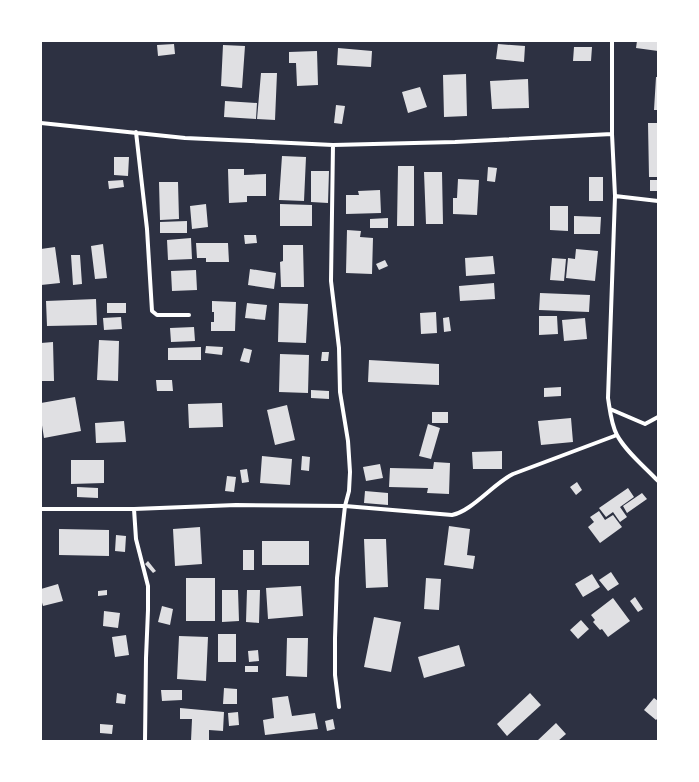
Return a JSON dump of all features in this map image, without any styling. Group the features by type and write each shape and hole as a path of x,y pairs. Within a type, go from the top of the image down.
{"street":[{"path":"612,41 612,134 615,196 608,398 612,421 617,435 632,454 658,481"},
{"path":"41,123 185,138 333,145 455,142 612,134"},
{"path":"136,132 147,229 152,311 157,315 189,315"},
{"path":"333,145 331,280 339,348 340,392 348,441 349,485 345,506 337,578 335,675 339,707"},
{"path":"615,196 658,201"},
{"path":"610,409 645,424 658,417"},
{"path":"41,509 345,506 452,515 460,513 498,483 513,474 617,435"},
{"path":"134,509 136,539 148,586 145,741"}],"building":[{"path":"637,41 658,41 658,51 636,48"},
{"path":"174,44 175,54 158,56 157,45"},
{"path":"498,44 525,46 524,62 496,59"},
{"path":"223,45 245,46 242,88 221,86"},
{"path":"574,47 592,47 591,61 573,61"},
{"path":"338,48 372,51 371,67 337,65"},
{"path":"317,51 318,85 297,86 296,63 289,63 289,52"},
{"path":"261,73 277,73 275,120 257,119"},
{"path":"466,74 467,116 444,117 443,75"},
{"path":"656,77 658,77 658,110 654,110"},
{"path":"528,79 529,108 492,109 490,81"},
{"path":"420,87 427,107 408,113 402,92"},
{"path":"225,101 257,103 256,119 224,117"},
{"path":"336,105 345,106 342,124 334,123"},
{"path":"648,123 658,123 658,177 649,177"},
{"path":"282,156 306,157 304,201 279,200"},
{"path":"114,157 129,157 128,176 114,175"},
{"path":"398,166 414,166 414,226 397,226"},
{"path":"488,167 497,168 495,182 487,181"},
{"path":"228,169 244,169 244,175 266,174 266,196 247,196 247,202 229,203"},
{"path":"311,171 329,171 328,203 311,202"},
{"path":"424,172 442,172 443,224 426,224"},
{"path":"589,177 603,177 603,201 589,201"},
{"path":"458,179 479,180 477,215 453,214 453,198 457,198"},
{"path":"123,180 124,187 109,189 108,181"},
{"path":"650,180 658,180 658,191 650,191"},
{"path":"159,182 178,182 179,219 160,220"},
{"path":"380,190 381,213 346,214 346,195 359,195 358,191"},
{"path":"206,204 208,227 192,229 190,206"},
{"path":"280,204 312,205 312,226 280,226"},
{"path":"550,206 568,206 568,231 550,230"},
{"path":"574,216 601,217 600,234 574,234"},
{"path":"388,218 388,228 370,228 370,219"},
{"path":"187,221 187,233 160,233 160,222"},
{"path":"347,230 361,231 360,237 373,238 372,274 346,273"},
{"path":"244,235 256,235 257,243 245,244"},
{"path":"191,238 192,259 168,260 167,240"},
{"path":"196,243 228,243 229,262 206,262 206,258 197,258"},
{"path":"103,244 107,278 95,279 91,246"},
{"path":"283,245 303,245 304,287 281,287 280,262 283,261"},
{"path":"55,247 60,283 41,285 41,249"},
{"path":"576,249 598,251 595,281 566,278 568,258 575,259"},
{"path":"71,255 80,255 82,284 73,285"},
{"path":"493,256 495,274 466,276 465,258"},
{"path":"552,258 566,259 564,281 550,280"},
{"path":"385,260 388,266 379,270 376,264"},
{"path":"250,269 276,273 274,289 248,285"},
{"path":"196,270 197,290 172,291 171,271"},
{"path":"494,283 495,299 460,301 459,286"},
{"path":"540,293 590,295 589,312 539,310"},
{"path":"96,299 97,325 47,326 46,301"},
{"path":"212,301 236,302 235,331 211,331 211,322 214,322"},
{"path":"107,303 126,303 126,313 107,313"},
{"path":"247,303 267,305 265,320 245,318"},
{"path":"279,303 308,304 306,343 278,342"},
{"path":"436,312 437,333 421,334 420,313"},
{"path":"539,316 557,316 558,334 539,335"},
{"path":"121,317 122,329 104,330 103,318"},
{"path":"449,317 451,331 444,332 443,318"},
{"path":"585,318 587,339 564,341 562,320"},
{"path":"194,327 195,341 171,342 170,328"},
{"path":"99,340 119,341 118,381 97,380"},
{"path":"53,342 54,381 41,381 41,343"},
{"path":"206,346 223,347 222,355 205,353"},
{"path":"201,347 201,360 168,360 168,348"},
{"path":"244,348 252,350 249,363 240,361"},
{"path":"322,352 329,352 328,361 321,361"},
{"path":"280,354 309,355 308,393 279,392"},
{"path":"369,360 439,364 439,385 368,382"},
{"path":"156,380 172,380 173,391 157,391"},
{"path":"561,387 561,396 544,397 544,388"},
{"path":"311,390 329,391 329,399 311,398"},
{"path":"75,397 81,431 44,438 41,419 41,403"},
{"path":"222,403 223,427 189,428 188,404"},
{"path":"287,405 295,440 275,445 267,410"},
{"path":"432,412 448,412 448,423 432,423"},
{"path":"571,418 573,442 541,445 538,421"},
{"path":"124,421 126,442 96,443 95,423"},
{"path":"428,424 440,428 431,459 419,456"},
{"path":"502,451 502,469 473,469 472,452"},
{"path":"262,456 292,459 290,485 260,483"},
{"path":"302,456 310,457 309,471 301,470"},
{"path":"71,460 104,460 104,483 71,484"},
{"path":"434,462 450,463 449,494 427,493 428,488 389,487 390,468 433,469"},
{"path":"380,464 383,478 366,481 363,467"},
{"path":"247,469 249,482 242,483 240,470"},
{"path":"227,476 236,477 234,492 225,491"},
{"path":"577,482 582,490 576,495 570,487"},
{"path":"77,487 98,488 98,498 77,497"},
{"path":"628,488 634,497 620,507 627,517 620,522 613,512 606,517 599,508"},
{"path":"365,491 388,493 388,505 364,503"},
{"path":"642,493 647,499 627,513 623,506"},
{"path":"599,511 605,520 613,515 622,527 600,543 588,527 594,522 590,517"},
{"path":"449,526 470,529 467,555 475,556 473,569 444,565"},
{"path":"200,527 202,564 175,566 173,529"},
{"path":"59,529 109,530 109,556 59,555"},
{"path":"116,535 126,536 125,552 115,551"},
{"path":"364,539 386,539 388,587 366,588"},
{"path":"262,541 309,541 309,565 262,565"},
{"path":"243,550 254,550 254,570 243,570"},
{"path":"148,561 156,571 153,573 145,564"},
{"path":"611,572 619,584 608,591 599,580"},
{"path":"592,574 600,587 583,597 575,584"},
{"path":"186,578 215,578 215,621 186,621"},
{"path":"426,578 441,579 439,610 424,609"},
{"path":"58,584 63,601 43,606 41,589"},
{"path":"301,586 303,616 268,619 266,588"},
{"path":"107,590 107,595 98,596 98,591"},
{"path":"222,590 238,590 239,621 222,622"},
{"path":"247,590 260,590 259,623 246,622"},
{"path":"635,597 643,609 638,612 630,601"},
{"path":"613,598 630,621 608,637 602,629 600,630 593,622 595,620 591,615"},
{"path":"162,606 173,609 170,625 158,622"},
{"path":"104,611 120,613 118,628 103,626"},
{"path":"374,617 401,622 391,672 364,667"},
{"path":"581,620 589,629 578,639 570,630"},
{"path":"218,634 236,634 236,662 218,662"},
{"path":"126,635 129,655 115,657 112,637"},
{"path":"179,636 208,637 206,681 177,679"},
{"path":"287,638 308,638 307,677 286,676"},
{"path":"459,645 465,666 424,678 418,657"},
{"path":"258,650 259,661 249,662 248,651"},
{"path":"245,666 258,666 258,672 245,672"},
{"path":"224,688 237,689 237,704 223,704"},
{"path":"161,690 182,690 182,700 162,701"},
{"path":"117,693 126,695 125,704 116,703"},
{"path":"530,693 541,705 507,736 497,724"},
{"path":"288,696 292,716 315,713 318,729 265,735 263,720 274,718 272,698"},
{"path":"654,698 658,701 658,718 656,720 644,710"},
{"path":"180,708 224,712 223,731 209,730 209,741 191,741 192,719 180,719"},
{"path":"238,712 239,725 229,726 228,713"},
{"path":"333,719 335,729 327,731 325,721"},
{"path":"556,723 566,734 558,741 537,741"},
{"path":"100,724 113,725 112,734 100,733"}]}
